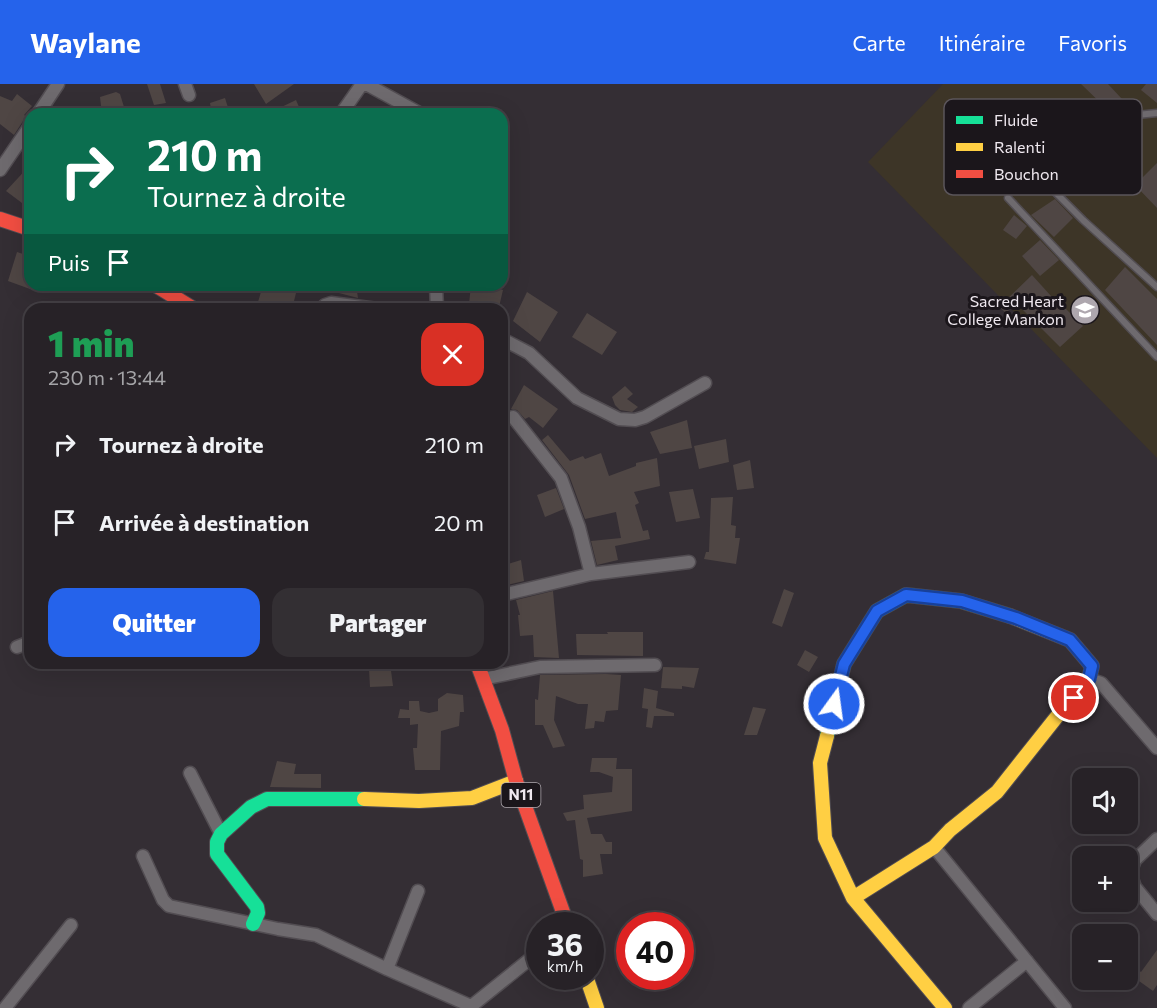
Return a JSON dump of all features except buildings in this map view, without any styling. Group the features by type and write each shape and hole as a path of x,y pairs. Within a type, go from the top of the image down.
{"main road":[{"path":"0,219 24,227"},
{"path":"165,291 184,303"},
{"path":"853,898 934,847 950,830 997,792 1089,679 1092,666 1070,640 1016,618 962,601 906,595 877,611 844,664 820,763 825,838 853,898 945,1008"},
{"name":"N11","path":"479,669 563,912"},
{"path":"253,924 258,913 257,907 218,854 217,842 221,834 251,807 267,799 418,801 471,798 516,781"},
{"path":"591,990 597,1008"}],"street":[{"path":"42,108 58,84"},
{"path":"346,108 364,84 409,108"},
{"path":"388,97 394,84"},
{"path":"0,170 24,135"},
{"path":"508,342 529,353 577,398 619,419 635,420 645,417 705,383"},
{"path":"513,417 561,478 579,527 591,574"},
{"path":"508,594 591,574 688,562"},
{"path":"17,647 24,644"},
{"path":"483,679 540,667 655,665"},
{"path":"1089,679 1101,683 1157,748"},
{"path":"190,773 221,834"},
{"path":"1157,839 1135,860 1130,873 1135,887 1157,914"},
{"path":"934,847 1065,1008"},
{"path":"143,856 163,900 169,906 316,935 470,1007 526,962"},
{"path":"387,969 418,891"},
{"path":"5,1008 71,924"},
{"path":"969,1008 1027,961"}],"lane":[{"path":"1142,115 1157,113"},
{"path":"1058,195 1157,287"},
{"path":"1008,198 1157,357"}],"shaded area":[{"name":"Sacred Heart College Mankon","path":"943,84 1157,84 1157,458 868,162"}],"traffic: fast":[{"path":"827,736 844,664 877,611 906,595 961,601 1010,616"},
{"path":"253,924 258,913 257,907 217,854 217,842 221,834 251,807 267,799 364,799"}],"traffic: slow":[{"path":"853,898 934,847 950,830 997,792 1089,679 1092,666 1070,640 1010,616"},
{"path":"827,736 820,763 825,838 853,898 945,1008"},
{"path":"364,799 419,801 472,798 516,781"},
{"path":"591,990 597,1008"}],"traffic: jam":[{"path":"0,219 24,227"},
{"path":"165,291 184,303"},
{"path":"479,669 563,912"}],"place":[{"name":"Sacred Heart College Mankon","path":"1085,310"}],"route":[{"path":"834,704 844,664 877,611 906,595 962,601 1016,618 1070,640 1092,666 1089,679 1085,681 1074,698"}]}
